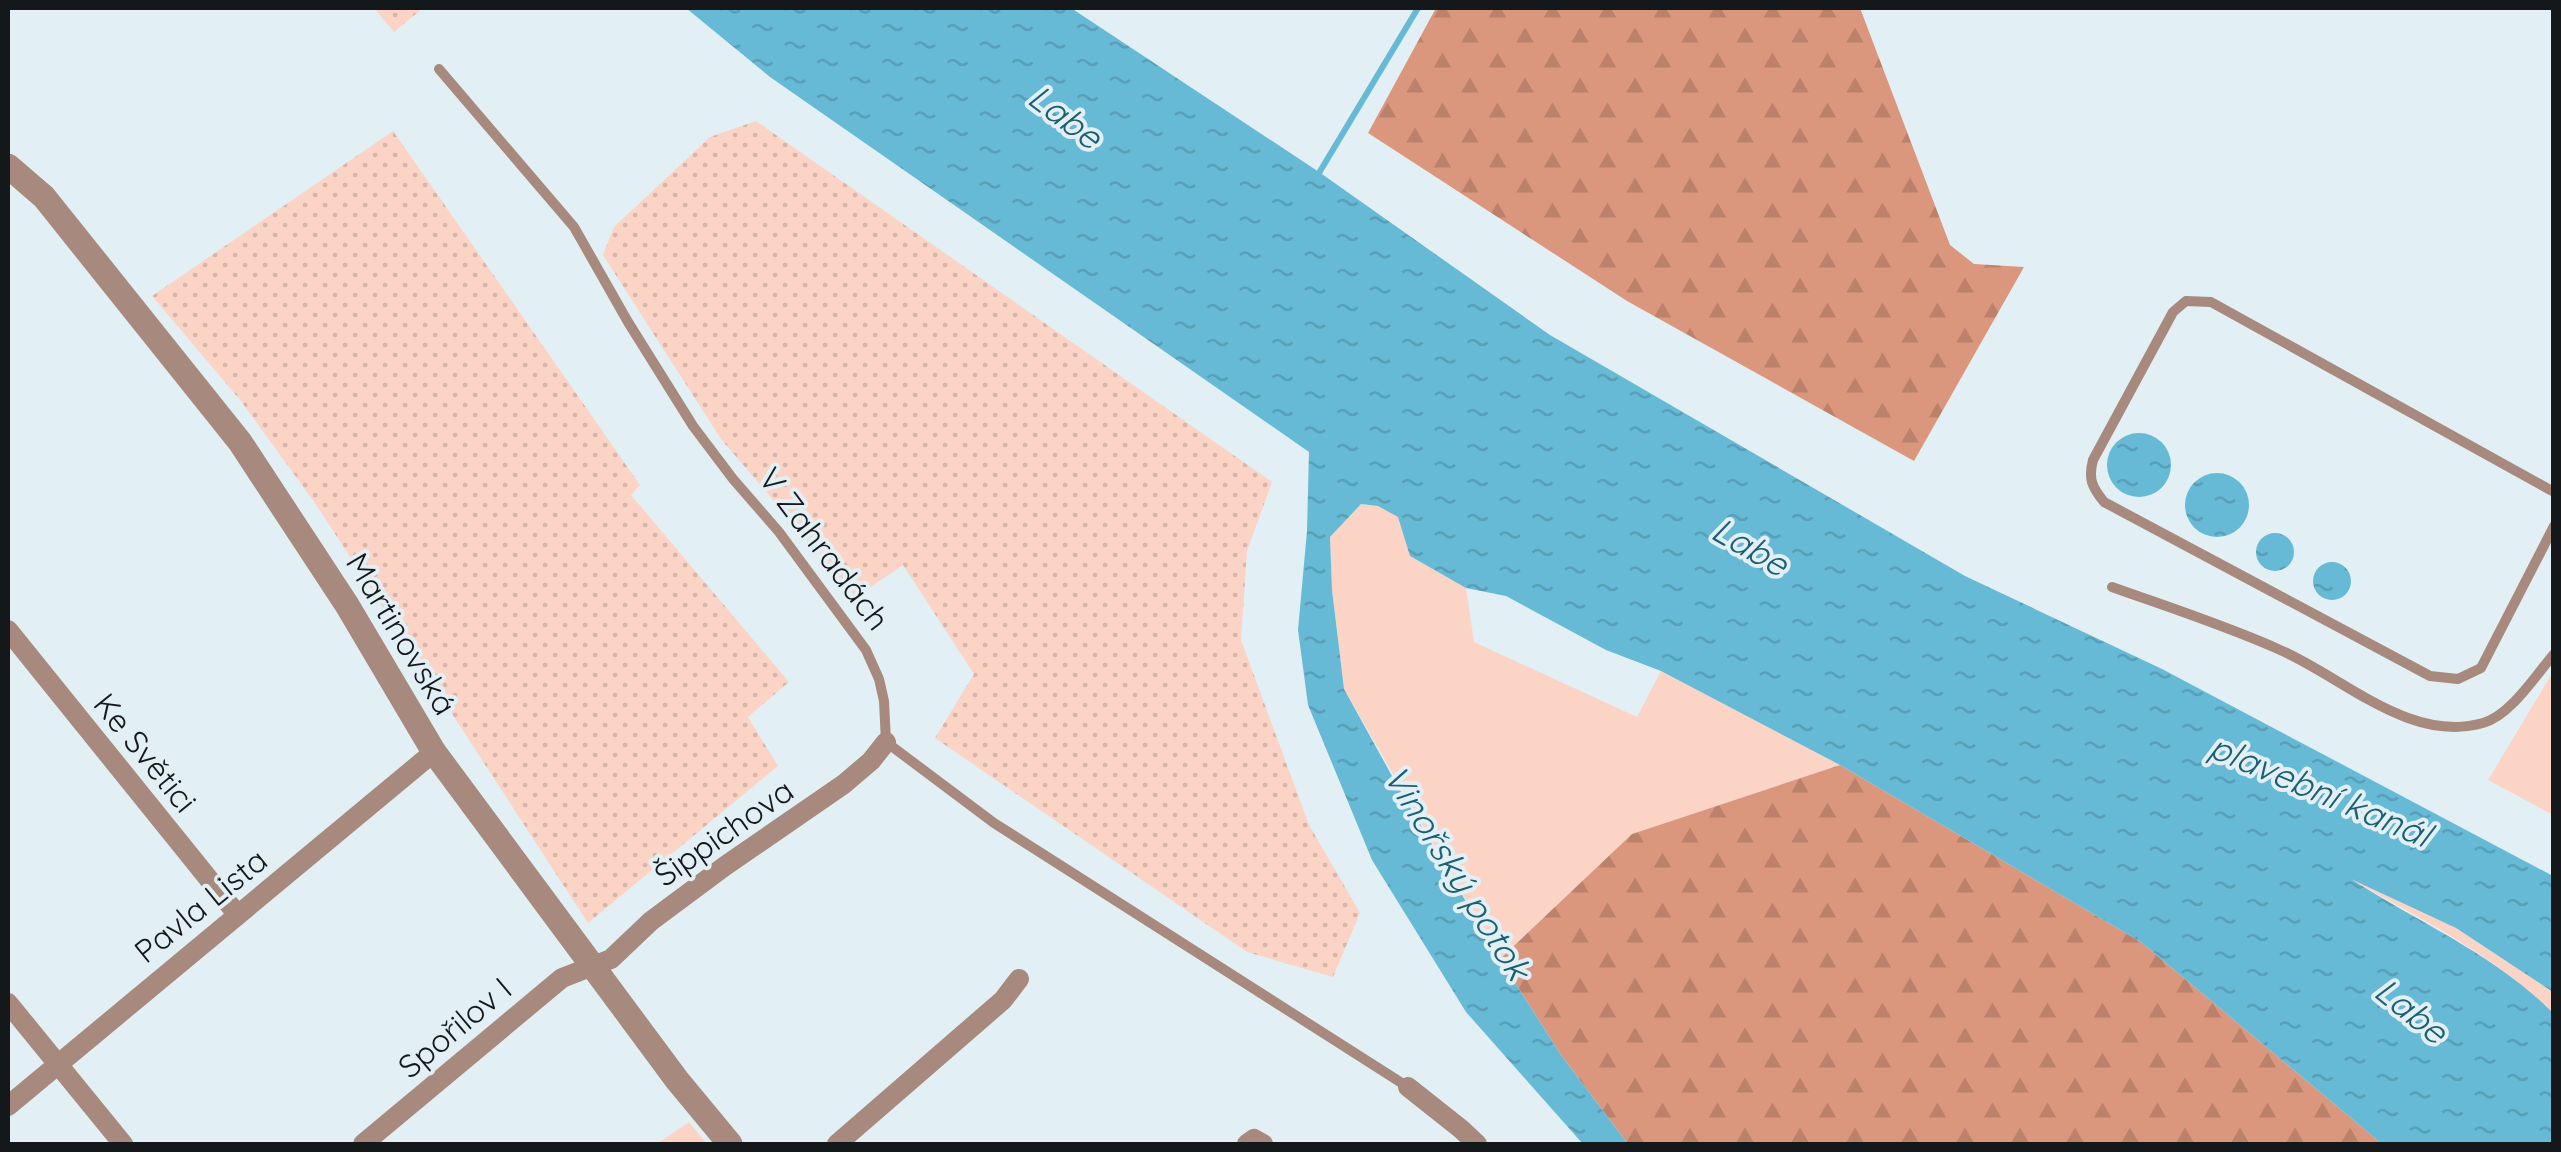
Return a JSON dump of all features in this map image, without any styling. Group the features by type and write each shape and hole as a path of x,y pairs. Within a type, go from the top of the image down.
{"street":[{"name":"Martinovská","path":"8,166 44,197 240,442 347,605 434,752 592,968 730,1144"},
{"name":"Ke Světici","path":"8,630 236,914"},
{"name":"Šippichova","path":"592,968 611,959 651,921 725,866 844,784 871,762 886,742"},
{"name":"Pavla Lista","path":"8,1106 434,752"},
{"name":"Spořilov I","path":"363,1144 562,978 592,968"},
{"path":"837,1144 1002,1000 1019,980"},
{"path":"8,1003 124,1144"},
{"path":"1408,1087 1477,1144"}],"lane":[{"name":"V Zahradách","path":"439,69 574,227 694,426 866,650 884,701 886,742"},
{"path":"2554,492 2211,302 2186,301 2172,312 2088,475 2104,502 2430,676 2458,678 2481,668 2554,526"},
{"path":"2112,587 2301,658 2390,710 2421,722 2455,728 2487,722 2509,707 2554,654"},
{"path":"886,742 994,824 1408,1087"}],"shaded area":[{"path":"374,8 423,8 394,32"},
{"path":"756,121 1272,482 1247,551 1241,640 1309,825 1360,913 1333,977 1247,952 935,738 974,674 903,565 856,597 721,439 603,255 614,227 710,137"},
{"path":"393,131 640,485 631,495 789,682 748,717 778,766 588,923 315,503 241,401 152,296"},
{"path":"1361,504 1378,506 1399,517 1410,556 1466,588 1474,642 1637,717 1661,671 1840,765 1632,834 1500,959 1344,689 1330,537"},
{"path":"2553,672 2553,815 2488,780"},
{"path":"2334,870 2456,928 2553,992 2553,1013 2477,952"},
{"path":"689,1122 707,1144 657,1144"}],"green space":[{"path":"1436,8 1860,8 1950,245 1974,264 2024,267 1914,461 1627,301 1368,133"},
{"path":"1840,765 2141,942 2382,1144 1628,1144 1561,1055 1500,959 1632,834"}],"water":[{"path":"686,8 1071,8 1319,172 1550,335 1965,576 2162,669 2553,876 2553,992 2456,928 2351,879 2482,957 2553,1013 2553,1144 2382,1144 2141,942 1840,765 1661,671 1606,650 1506,596 1466,588 1410,556 1398,517 1378,506 1361,504 1330,537 1344,689 1500,959 1561,1055 1628,1144 1583,1144 1466,1012 1372,860 1308,705 1298,630 1309,452 770,77"},
{"path":"2139,433 2162,442 2171,465 2162,488 2139,497 2116,488 2107,465 2116,442"},
{"path":"2217,473 2240,482 2249,505 2240,528 2217,537 2194,528 2185,505 2194,482"},
{"path":"2275,533 2288,539 2294,552 2288,565 2275,571 2262,565 2256,552 2262,539"},
{"path":"2332,562 2345,568 2351,581 2345,594 2332,600 2319,594 2313,581 2319,568"}],"waterway":[{"path":"1316,178 1418,8"}],"water label":[{"name":"Labe","path":"1065,117"},
{"name":"Labe","path":"1750,547"},
{"name":"plavební kanál","path":"2320,791"},
{"name":"Vinořský potok","path":"1457,873"},
{"name":"Labe","path":"2411,1011"}]}
